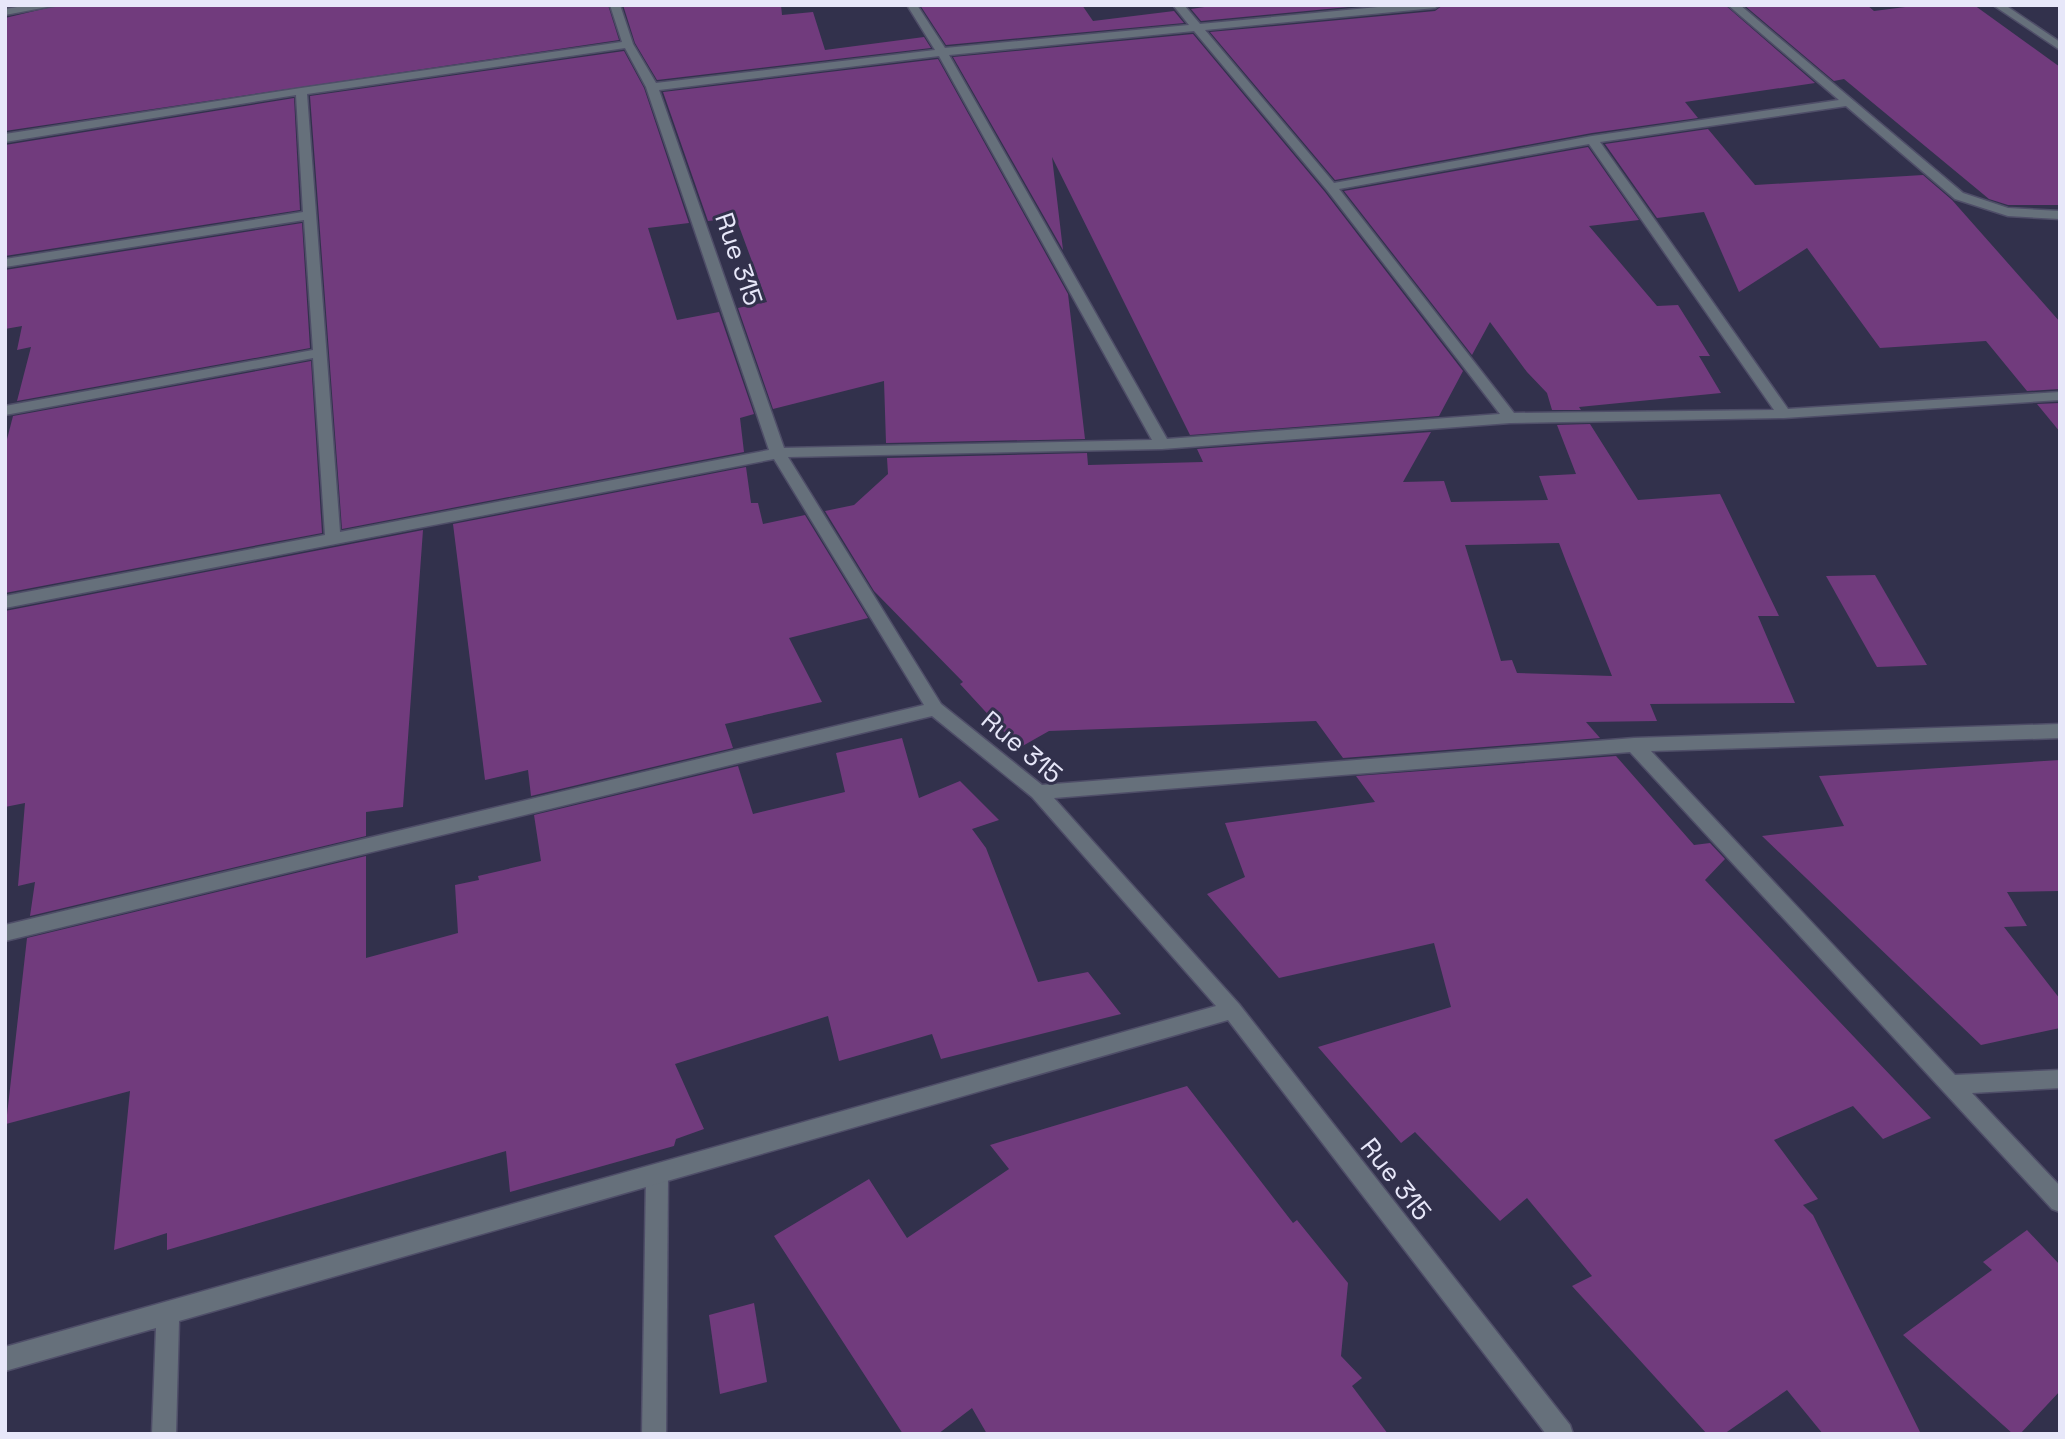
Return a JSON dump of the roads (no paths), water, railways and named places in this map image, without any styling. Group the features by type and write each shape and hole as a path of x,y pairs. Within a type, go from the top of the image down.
{"street":[{"path":"5,12 53,5"},
{"name":"Rue 315","path":"615,5 628,44 652,87 778,453 935,709 1038,792 1232,1010 1560,1434"},
{"path":"912,5 942,51 1162,444"},
{"path":"1178,5 1331,187 1510,418"},
{"path":"652,87 942,51 1433,5"},
{"path":"1733,5 1852,102 1959,196 1994,211 2035,216 2060,215"},
{"path":"1998,5 2060,47"},
{"path":"5,138 301,91 628,44"},
{"path":"301,91 333,539"},
{"path":"1331,187 1592,140 1852,102"},
{"path":"1592,140 1784,414"},
{"path":"5,263 310,215"},
{"path":"5,411 320,353"},
{"path":"5,602 778,453 1162,444 1510,418 1784,414 2060,396"},
{"path":"5,933 935,709"},
{"path":"1038,792 1634,745 2060,731"},
{"path":"1634,745 1948,1085 2060,1202"},
{"path":"5,1359 168,1315 1232,1010"},
{"path":"1948,1085 2060,1079"},
{"path":"654,1434 657,1175"},
{"path":"164,1434 168,1315"}]}
